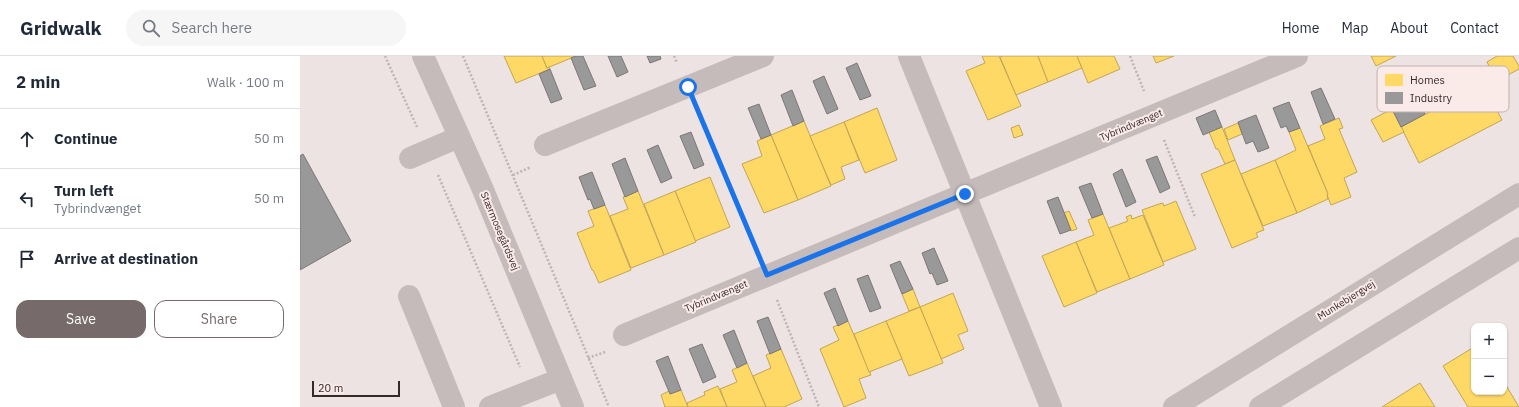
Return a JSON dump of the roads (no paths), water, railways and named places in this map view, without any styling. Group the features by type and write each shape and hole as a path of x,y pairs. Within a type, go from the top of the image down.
{"street":[{"name":"Stærmosegårdsvej","path":"423,56 481,185 572,407"},
{"path":"545,145 763,56"},
{"path":"909,56 1051,407"},
{"name":"Tybrindvænget","path":"624,335 1297,56"},
{"path":"419,154 459,137"},
{"name":"Munkebjergvej","path":"1174,407 1519,194"},
{"path":"1260,407 1519,248"},
{"path":"409,296 454,407"},
{"path":"490,407 561,379"}]}
